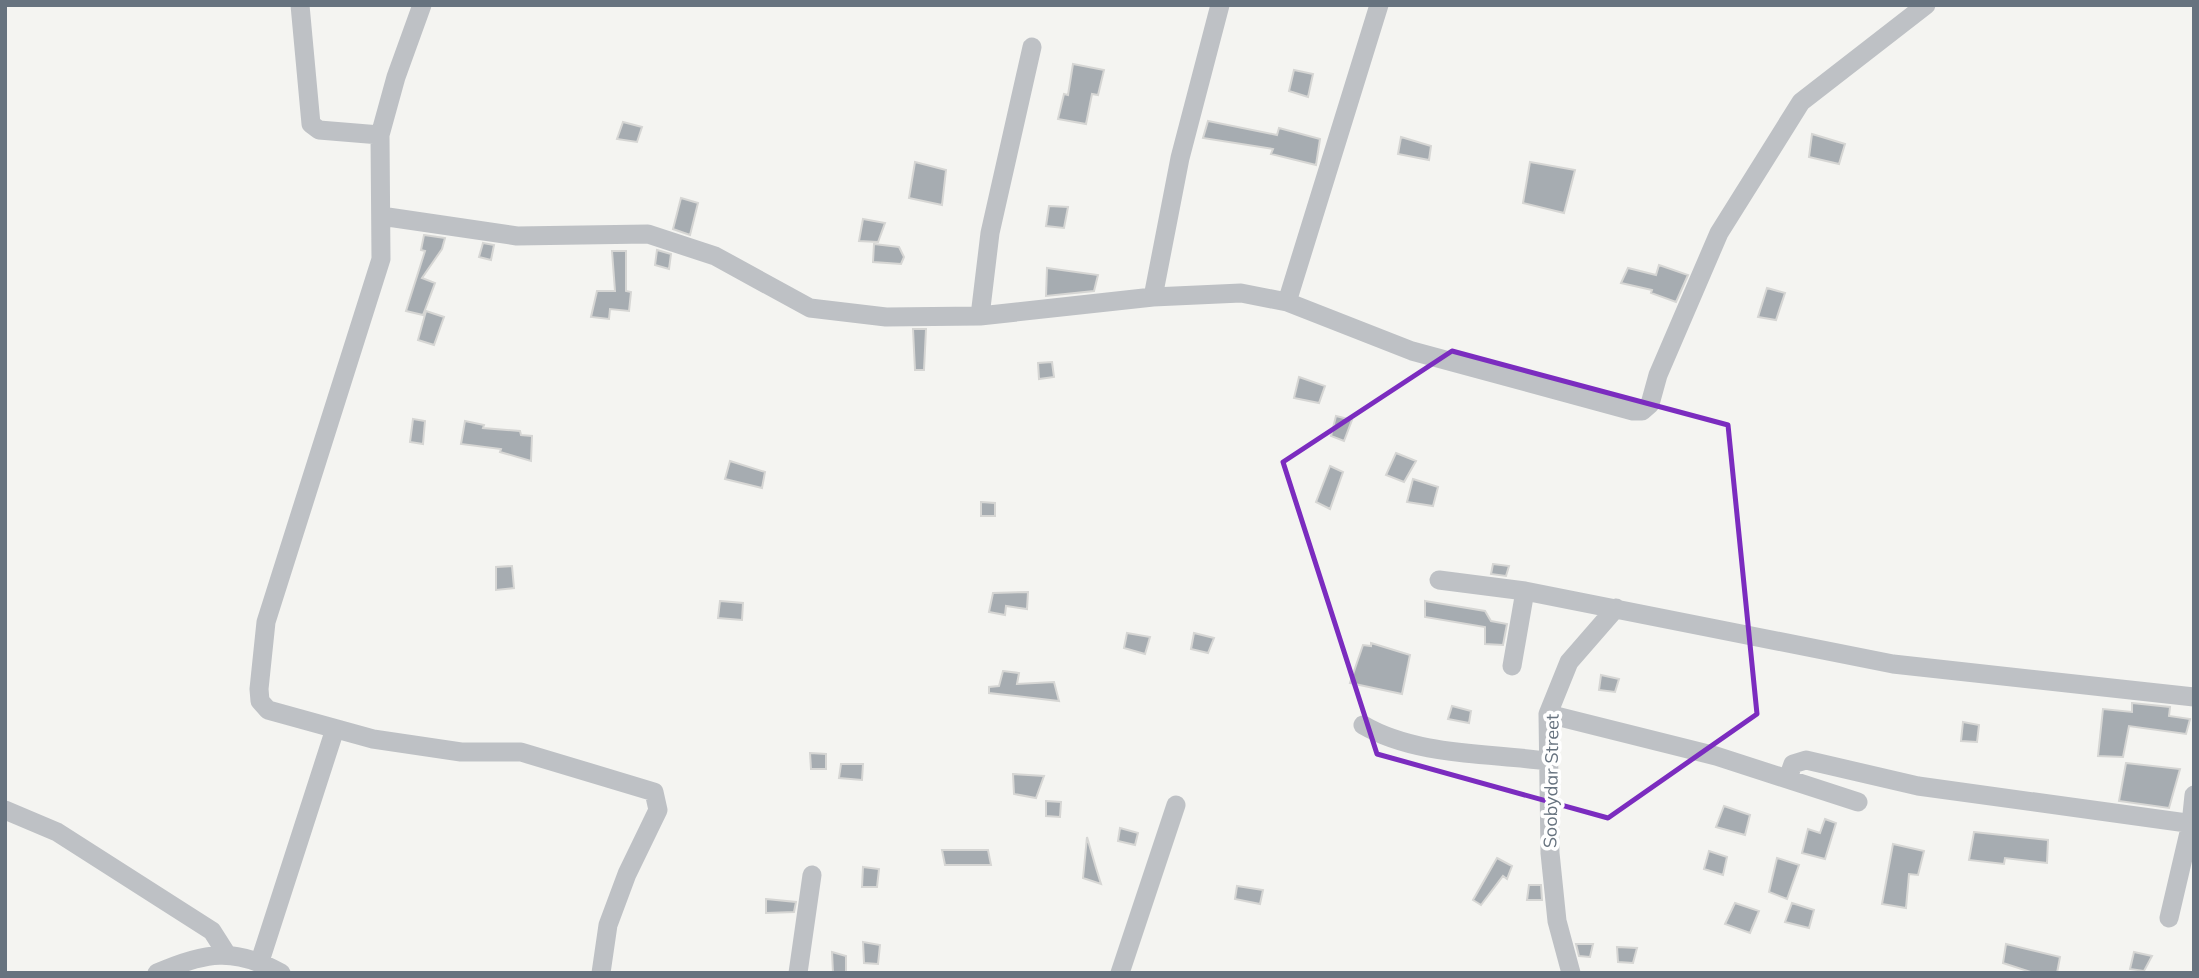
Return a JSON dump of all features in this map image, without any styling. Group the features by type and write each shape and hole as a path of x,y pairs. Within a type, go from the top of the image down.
{"street":[{"path":"300,5 311,124 320,130 380,135"},
{"path":"422,5 396,77 380,135 381,259 266,622 258,689 260,701 268,710 373,739 461,752 521,752 654,792 658,810 627,874 608,925 601,973"},
{"path":"1153,297 1180,158 1220,5"},
{"path":"1287,302 1379,5"},
{"path":"381,216 517,236 648,234 715,256 810,308 886,317 980,316 1153,297 1241,293 1287,302 1412,351 1633,411 1642,411 1650,404 1658,375 1719,233 1801,102 1926,5"},
{"path":"980,316 990,233 1032,47"},
{"path":"1439,580 1525,591 1893,664 2194,697"},
{"path":"1512,666 1525,591"},
{"name":"Soobydar Street","path":"1571,973 1557,922 1550,853 1548,715 1569,662 1616,608"},
{"path":"1548,715 1716,756 1858,802"},
{"path":"1363,725 1375,732 1425,747 1547,761"},
{"path":"260,961 335,729"},
{"path":"1788,778 1793,764 1805,760 1918,786 2192,824"},
{"path":"2169,918 2192,824 2194,795"},
{"path":"1120,973 1175,805"},
{"path":"5,808 52,830 212,931 226,953"},
{"path":"798,973 812,875"},
{"path":"157,973 226,953 260,961 281,973"}],"highlighted area":[{"path":"1452,351 1728,425 1757,714 1608,818 1377,754 1283,462"}],"building":[{"path":"1073,64 1104,70 1098,95 1092,94 1086,124 1058,119 1064,94 1068,95"},
{"path":"1294,70 1313,74 1308,97 1289,91"},
{"path":"1208,121 1277,135 1279,128 1320,139 1316,165 1271,154 1273,149 1203,138"},
{"path":"623,122 642,127 637,142 617,139"},
{"path":"1812,134 1845,144 1839,164 1809,157"},
{"path":"1401,137 1431,146 1429,160 1398,154"},
{"path":"915,162 946,170 942,205 909,198"},
{"path":"1530,162 1575,170 1564,213 1523,203"},
{"path":"681,198 698,203 690,235 673,229"},
{"path":"1049,206 1068,207 1064,228 1046,226"},
{"path":"863,219 885,223 878,242 859,241"},
{"path":"424,235 445,238 442,249 422,278 435,283 423,315 406,311 425,251 421,250"},
{"path":"483,243 494,245 491,260 479,257"},
{"path":"874,244 899,247 904,257 901,264 873,262"},
{"path":"657,250 671,254 669,269 655,265"},
{"path":"612,251 626,251 626,291 631,292 629,311 610,309 609,319 591,317 597,291 615,291"},
{"path":"1659,265 1688,275 1676,302 1651,293 1652,290 1621,283 1628,268 1656,275"},
{"path":"1047,268 1098,275 1094,291 1046,296"},
{"path":"1767,288 1785,293 1776,320 1758,317"},
{"path":"426,311 444,317 434,345 418,340"},
{"path":"913,329 926,329 924,370 915,370"},
{"path":"1052,362 1054,377 1039,379 1038,363"},
{"path":"1299,377 1325,386 1319,403 1294,398"},
{"path":"1336,416 1352,420 1344,441 1331,436"},
{"path":"413,419 425,421 423,444 410,442"},
{"path":"465,421 484,425 483,428 520,431 521,435 532,436 531,461 500,452 501,449 461,444"},
{"path":"1396,453 1416,461 1404,482 1386,475"},
{"path":"730,461 765,472 762,488 725,479"},
{"path":"1330,466 1343,472 1330,509 1316,502"},
{"path":"1413,479 1438,487 1433,506 1407,502"},
{"path":"981,502 995,503 995,516 981,516"},
{"path":"1493,564 1509,566 1506,576 1491,574"},
{"path":"512,566 514,588 496,590 496,567"},
{"path":"1028,592 1027,609 1006,606 1005,615 989,612 993,593"},
{"path":"720,601 743,603 742,620 718,618"},
{"path":"1425,601 1485,611 1491,621 1507,624 1503,645 1485,644 1485,627 1425,617"},
{"path":"1127,633 1150,637 1145,654 1124,648"},
{"path":"1194,633 1214,638 1208,653 1191,649"},
{"path":"1371,643 1410,655 1402,694 1350,683 1363,645 1371,646"},
{"path":"1003,671 1019,673 1017,684 1054,682 1059,701 989,693 989,687 999,686"},
{"path":"1601,675 1619,679 1615,692 1599,690"},
{"path":"2132,703 2170,707 2169,716 2190,719 2186,734 2129,726 2123,757 2098,756 2103,709 2132,712"},
{"path":"1452,706 1471,711 1469,723 1448,719"},
{"path":"1963,722 1979,725 1977,742 1961,741"},
{"path":"810,753 826,754 826,769 811,769"},
{"path":"2126,763 2180,769 2169,808 2119,801"},
{"path":"841,764 863,764 862,780 839,778"},
{"path":"1013,774 1044,776 1036,798 1014,794"},
{"path":"1046,801 1061,802 1060,817 1046,816"},
{"path":"1724,806 1750,815 1745,835 1716,827"},
{"path":"1825,819 1836,823 1825,859 1802,853 1808,829 1820,833"},
{"path":"1120,828 1138,833 1135,845 1118,841"},
{"path":"1974,832 2048,840 2047,863 2005,858 2004,864 1969,860"},
{"path":"1087,837 1096,868 1101,884 1083,878"},
{"path":"1893,844 1924,851 1918,875 1909,874 1906,908 1882,904"},
{"path":"942,850 988,850 991,865 945,865"},
{"path":"1709,851 1727,857 1723,875 1704,869"},
{"path":"1497,858 1512,866 1507,879 1503,876 1481,905 1473,900"},
{"path":"1777,858 1799,865 1787,899 1769,892"},
{"path":"863,867 879,869 877,887 862,887"},
{"path":"1529,885 1541,885 1542,900 1527,900"},
{"path":"1237,886 1263,890 1260,904 1235,899"},
{"path":"766,899 796,902 794,912 766,913"},
{"path":"1735,903 1759,911 1750,933 1725,924"},
{"path":"1792,903 1814,910 1809,928 1785,922"},
{"path":"863,942 880,945 878,964 864,963"},
{"path":"1576,944 1593,944 1590,957 1579,956"},
{"path":"2006,944 2060,957 2057,973 2034,973 2003,963"},
{"path":"1617,947 1637,948 1633,963 1618,962"},
{"path":"832,952 846,956 846,973 833,973"},
{"path":"2134,952 2152,956 2144,971 2130,969"}]}
